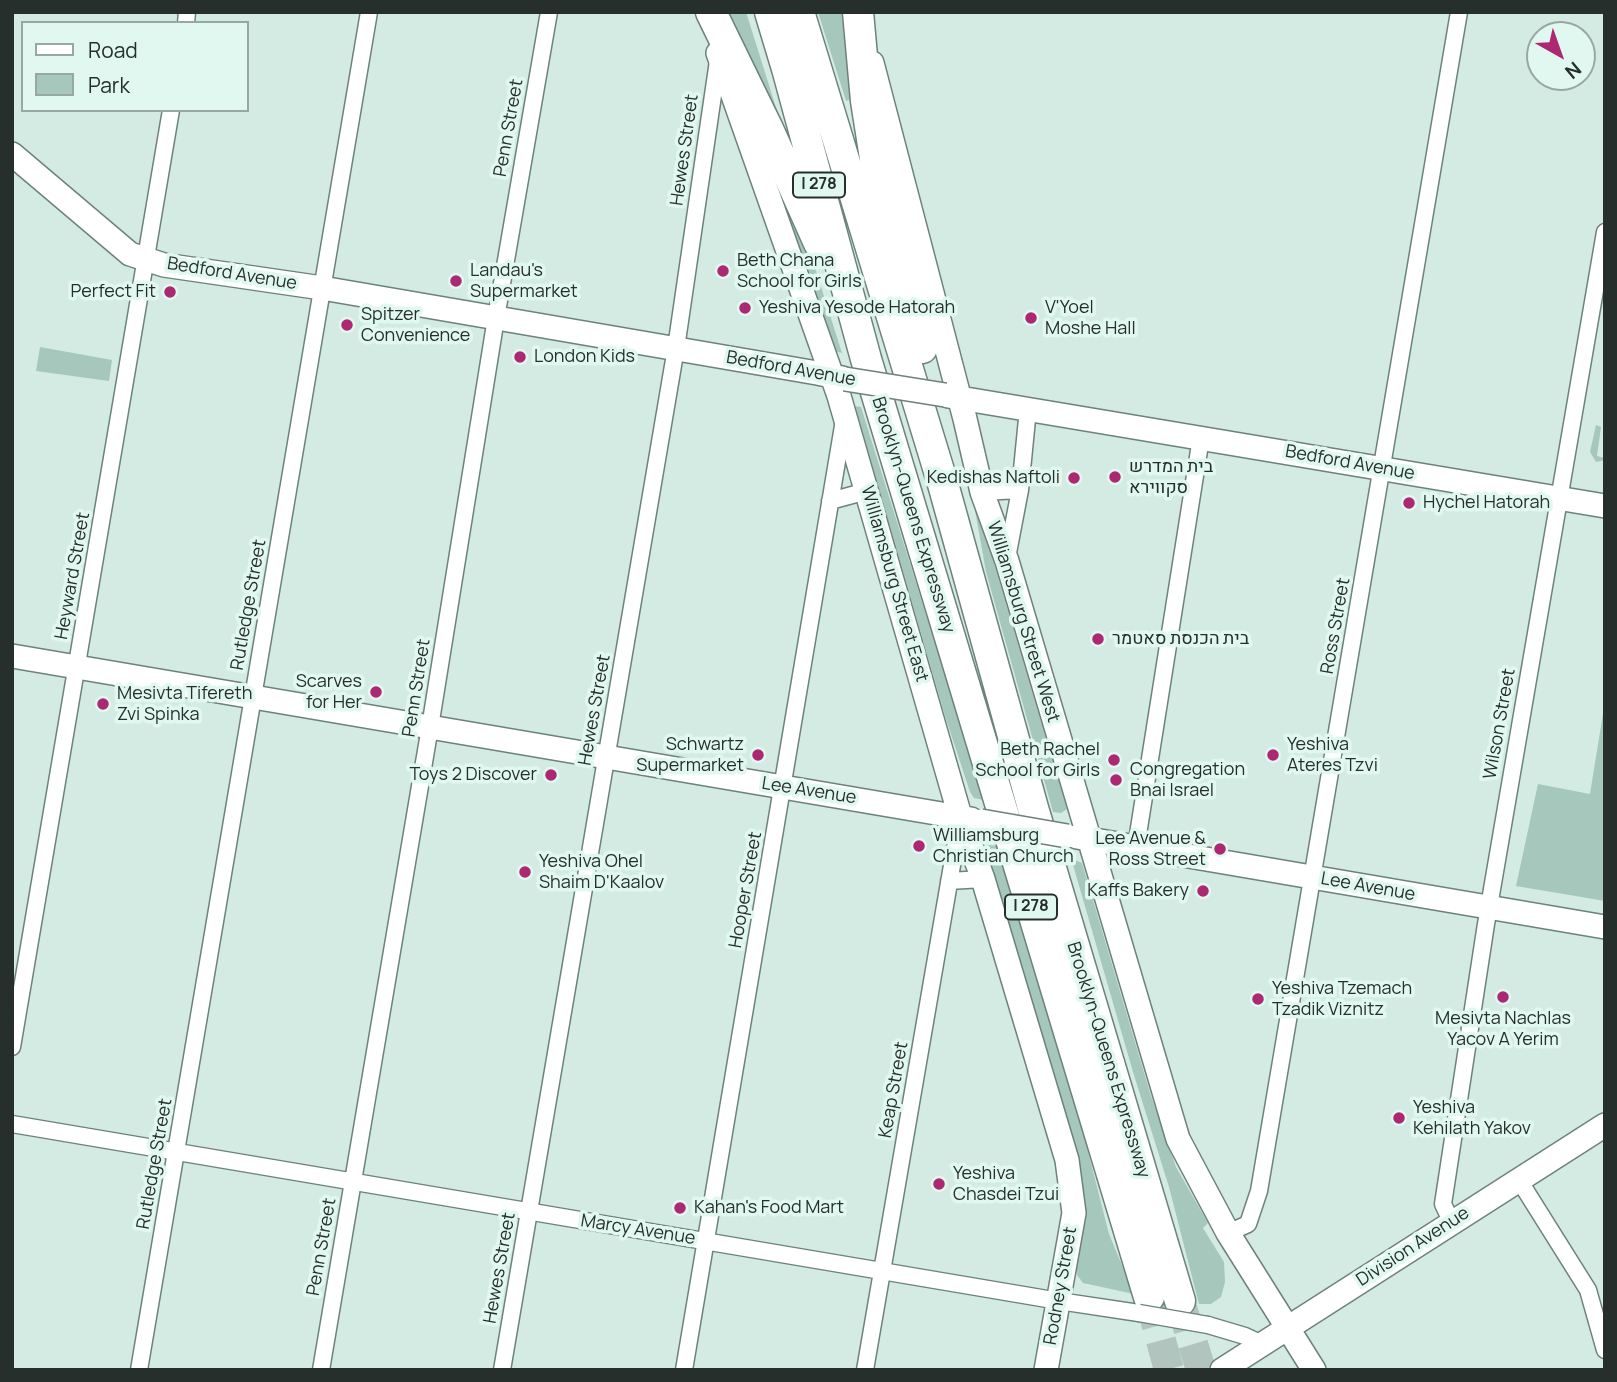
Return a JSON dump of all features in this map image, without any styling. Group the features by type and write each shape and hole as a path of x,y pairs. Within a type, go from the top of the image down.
{"highway":[{"path":"709,12 802,203 848,371"},
{"name":"Brooklyn-Queens Expressway","path":"769,12 788,72 848,371 1144,1305"},
{"name":"Brooklyn-Queens Expressway","path":"799,12 943,484 1033,808 1181,1301"},
{"path":"858,12 866,101 877,171 950,460 943,484"}],"main road":[{"name":"Williamsburg Street East","path":"709,12 719,55 848,371 844,416 971,819 983,879 1067,1160"},
{"name":"Williamsburg Street West","path":"858,12 952,396 1007,561 1078,837 1178,1139 1228,1233 1287,1328"},
{"name":"Bedford Avenue","path":"12,155 130,254 164,265 676,348 848,371 952,396 1605,506"},
{"name":"Lee Avenue","path":"12,656 1605,927"},
{"name":"Division Avenue","path":"1222,1370 1605,1125"},
{"name":"Rodney Street","path":"1046,1370 1074,1213 1067,1160"},
{"path":"1287,1328 1314,1370"}],"street":[{"name":"Rutledge Street","path":"139,1370 369,12"},
{"name":"Penn Street","path":"321,1370 549,12"},
{"name":"Ross Street","path":"1228,1233 1248,1224 1259,1191 1459,12"},
{"name":"Hewes Street","path":"502,1370 676,348 719,55"},
{"name":"Heyward Street","path":"12,1047 171,112"},
{"name":"Wilson Street","path":"1452,1223 1443,1204 1489,908 1605,232"},
{"path":"1007,561 1020,490 1028,409"},
{"name":"Hooper Street","path":"684,1370 844,416"},
{"path":"1136,847 1201,439"},
{"path":"982,492 1020,490"},
{"path":"830,501 867,491"},
{"name":"Keap Street","path":"865,1370 949,881 971,819"},
{"path":"949,881 983,879"},
{"name":"Marcy Avenue","path":"12,1124 1059,1301 1144,1305 1245,1336 1262,1344"},
{"path":"1519,1180 1588,1290 1605,1350"}],"green space":[{"path":"721,12 746,12 778,121"},
{"path":"818,12 845,12 851,99 846,101"},
{"path":"767,156 789,198 842,353 834,351"},
{"path":"40,347 112,360 109,381 36,371"},
{"path":"855,406 861,407 984,800 974,798 970,792 945,716"},
{"path":"1596,425 1601,427 1597,456 1605,460 1596,462 1590,452"},
{"path":"970,482 1067,809 1061,813 1053,812 986,572"},
{"path":"1605,701 1605,901 1516,886 1538,784 1590,794"},
{"path":"989,845 997,846 1083,1132 1109,1234 1134,1294 1083,1283 1077,1275 1076,1263 1084,1218 1080,1167 986,849"},
{"path":"1071,858 1082,863 1151,1096 1176,1167 1208,1223 1203,1228 1224,1262 1225,1282 1221,1297 1211,1304 1199,1304 1169,1187"}],"tunnel":[{"path":"1149,1297 1169,1370"},
{"path":"1180,1301 1201,1370"}],"place":[{"name":"Beth Chana School for Girls","path":"723,271"},
{"name":"Landau's Supermarket","path":"456,281"},
{"name":"Perfect Fit","path":"170,292"},
{"name":"Yeshiva Yesode Hatorah","path":"745,308"},
{"name":"V'Yoel Moshe Hall","path":"1031,318"},
{"name":"Spitzer Convenience","path":"347,325"},
{"name":"London Kids","path":"520,357"},
{"name":"בית המדרש סקווירא","path":"1115,477"},
{"name":"Kedishas Naftoli","path":"1074,478"},
{"name":"Hychel Hatorah","path":"1409,503"},
{"name":"בית הכנסת סאטמר","path":"1098,639"},
{"name":"Scarves for Her","path":"376,692"},
{"name":"Mesivta Tifereth Zvi Spinka","path":"103,704"},
{"name":"Schwartz Supermarket","path":"758,755"},
{"name":"Yeshiva Ateres Tzvi","path":"1273,755"},
{"name":"Beth Rachel School for Girls","path":"1114,760"},
{"name":"Toys 2 Discover","path":"551,775"},
{"name":"Congregation Bnai Israel","path":"1116,780"},
{"name":"Williamsburg Christian Church","path":"919,846"},
{"name":"Lee Avenue & Ross Street","path":"1220,849"},
{"name":"Yeshiva Ohel Shaim D'Kaalov","path":"525,872"},
{"name":"Kaffs Bakery","path":"1203,891"},
{"name":"Mesivta Nachlas Yacov A Yerim","path":"1503,997"},
{"name":"Yeshiva Tzemach Tzadik Viznitz","path":"1258,999"},
{"name":"Yeshiva Kehilath Yakov","path":"1399,1118"},
{"name":"Yeshiva Chasdei Tzui","path":"939,1184"},
{"name":"Kahan's Food Mart","path":"680,1208"}]}
